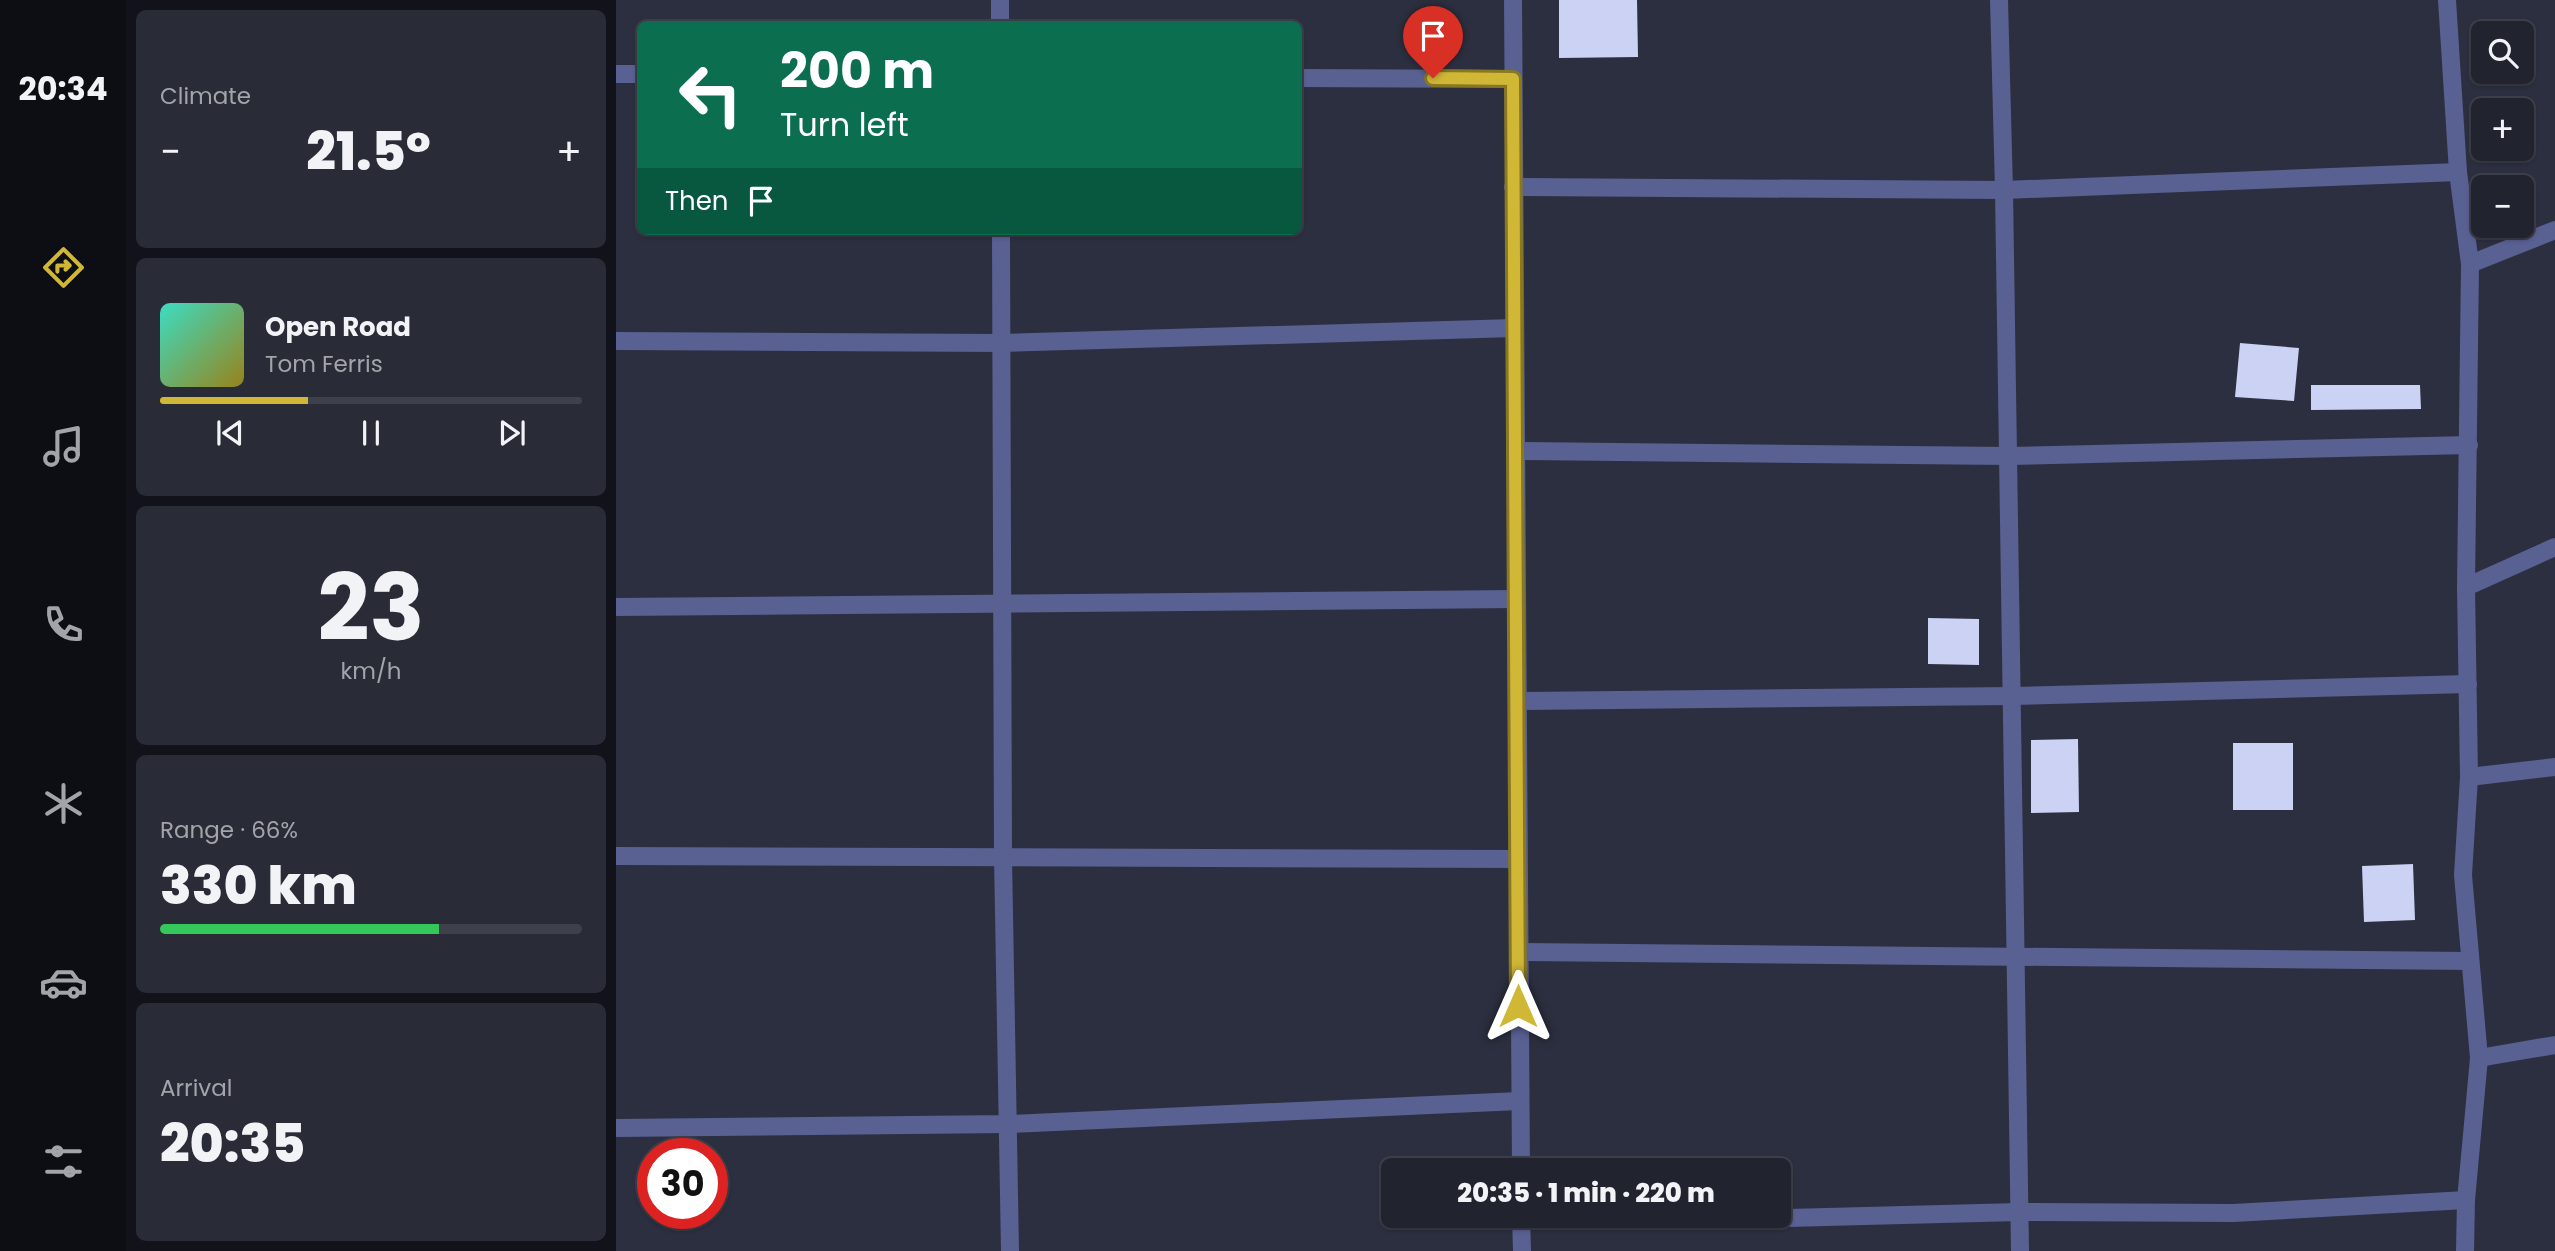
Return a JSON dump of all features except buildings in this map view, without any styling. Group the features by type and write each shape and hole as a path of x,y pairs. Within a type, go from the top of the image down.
{"street":[{"path":"1000,0 1000,21"},
{"path":"1513,0 1521,1158"},
{"path":"1999,0 2020,1251"},
{"path":"2447,0 2458,172 2470,264 2466,587 2469,777 2463,875 2479,1058 2466,1200 2465,1251"},
{"path":"616,74 637,74"},
{"path":"1302,78 1513,79"},
{"path":"1513,187 2004,190 2458,172"},
{"path":"2470,264 2555,230"},
{"path":"1001,235 1003,858 1010,1251"},
{"path":"616,341 1001,343 1514,328"},
{"path":"1515,452 2008,456 2469,445"},
{"path":"2466,587 2555,547"},
{"path":"616,607 1516,599"},
{"path":"1517,701 2012,696 2468,684"},
{"path":"2469,777 2555,767"},
{"path":"616,856 1518,859"},
{"path":"1518,953 2470,961"},
{"path":"2479,1058 2555,1045"},
{"path":"616,1128 1008,1124 1519,1101"},
{"path":"1791,1218 2019,1212 2233,1213 2466,1200"},
{"path":"1521,1228 1522,1251"}],"route":[{"path":"1433,78 1513,79 1518,1006"}]}
